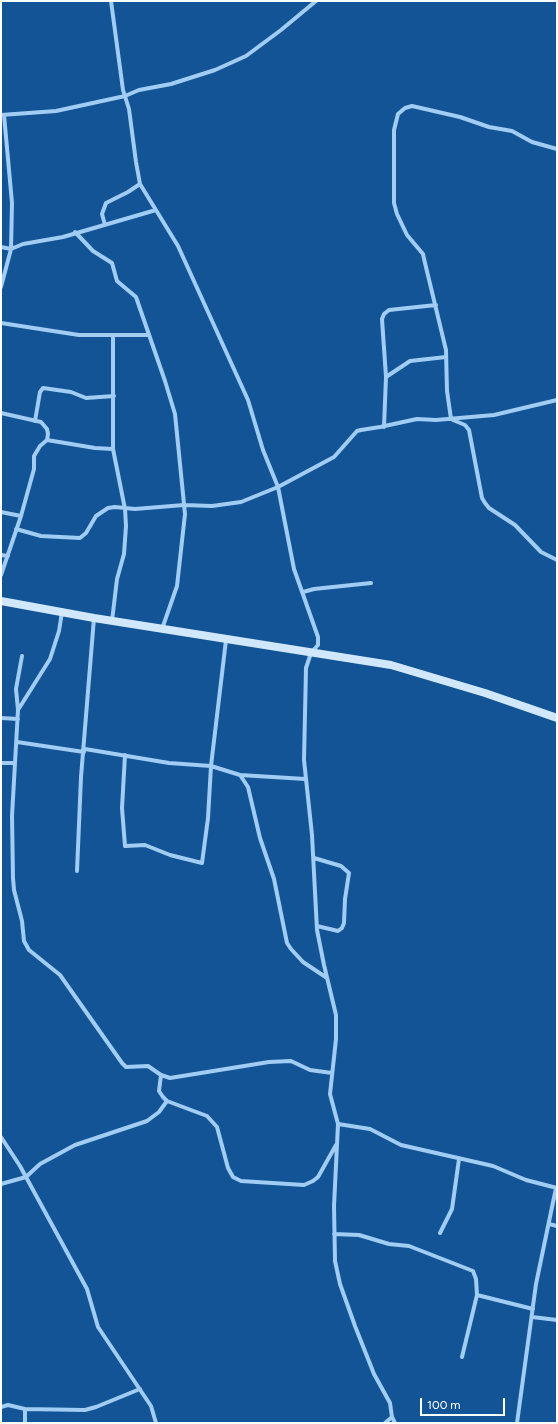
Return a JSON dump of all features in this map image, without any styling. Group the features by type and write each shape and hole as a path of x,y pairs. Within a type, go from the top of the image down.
{"street":[{"path":"111,1 140,184 178,246 226,349 251,408 263,450 278,487 291,557 318,637 318,645 310,653 306,668 304,779 314,858 317,926 324,965 335,1006 337,1026 330,1094 338,1124 336,1144 334,1234 335,1261 340,1284 374,1374 390,1403 392,1417 395,1423"},
{"path":"1,287 12,249 12,203 2,115 56,111 125,96 139,90 171,84 215,70 246,56 316,1"},
{"path":"451,419 447,391 446,357 443,334 423,254 407,235 397,214 394,203 394,130 398,114 405,108 412,106 460,117 489,127 512,131 532,142 557,149"},
{"path":"105,225 102,214 106,203 140,184"},
{"path":"1,247 12,249 23,244 51,240 156,210"},
{"path":"75,232 93,251 112,263 117,281 136,297 148,335 165,380 175,414 185,514 179,576 162,629"},
{"path":"384,427 383,408 386,377 382,319 384,314 389,310 436,306"},
{"path":"1,323 80,335 148,335"},
{"path":"112,621 117,579 126,541 125,509 113,449 114,335"},
{"path":"386,377 410,361 446,357"},
{"path":"35,421 40,392 43,388 71,392 86,398 114,396"},
{"path":"16,529 41,536 80,538 86,533 96,516 102,511 115,507 125,509 184,505 212,506 234,503 278,487 334,457 357,431 384,427 417,419 451,419 494,415 557,400"},
{"path":"1,413 41,422 47,429 47,440 40,446 34,456 34,469 21,516 1,575"},
{"path":"451,419 465,425 468,430 482,498 485,504 515,525 541,552 557,560"},
{"path":"47,440 95,448 113,449"},
{"path":"1,512 21,516"},
{"path":"1,555 8,556"},
{"path":"303,592 314,589 371,583"},
{"path":"1,601 226,640 404,668 485,692 557,718"},
{"path":"18,710 50,659 59,631 62,612"},
{"path":"77,871 81,783 94,618"},
{"path":"125,755 122,808 124,846 145,846 200,864 204,861 211,766 216,736 226,640"},
{"path":"22,656 16,689 18,719 12,816 14,890 22,921 26,946 34,955 60,975 122,1063 131,1068 148,1066 161,1075 170,1078 277,1061 291,1061 310,1070 332,1073"},
{"path":"1,718 18,719"},
{"path":"17,742 125,755 169,764 211,766 240,775 304,779"},
{"path":"1,763 15,763"},
{"path":"240,775 248,787 260,838 274,879 287,943 296,956 327,978"},
{"path":"314,858 341,866 349,873 345,899 344,923 342,928 338,931 317,926"},
{"path":"316,971 324,965"},
{"path":"161,1075 159,1091 167,1101 207,1116 218,1126 228,1168 233,1177 241,1181 304,1184 313,1181 318,1176 336,1144"},
{"path":"1,1184 26,1177 40,1164 75,1145 147,1121 159,1112 167,1101"},
{"path":"338,1124 370,1129 401,1145 493,1166 535,1183 556,1188 533,1309 517,1423"},
{"path":"1,1137 26,1177 87,1289 98,1326 151,1406 156,1423"},
{"path":"440,1234 452,1209 459,1158"},
{"path":"549,1224 557,1226"},
{"path":"334,1234 359,1235 389,1244 410,1246 466,1267 472,1271 476,1279 477,1295 462,1357"},
{"path":"477,1295 533,1309"},
{"path":"532,1317 557,1320"},
{"path":"1,1407 8,1405 25,1409 85,1410 140,1389"},
{"path":"25,1409 25,1423"},
{"path":"385,1423 392,1417"}]}
